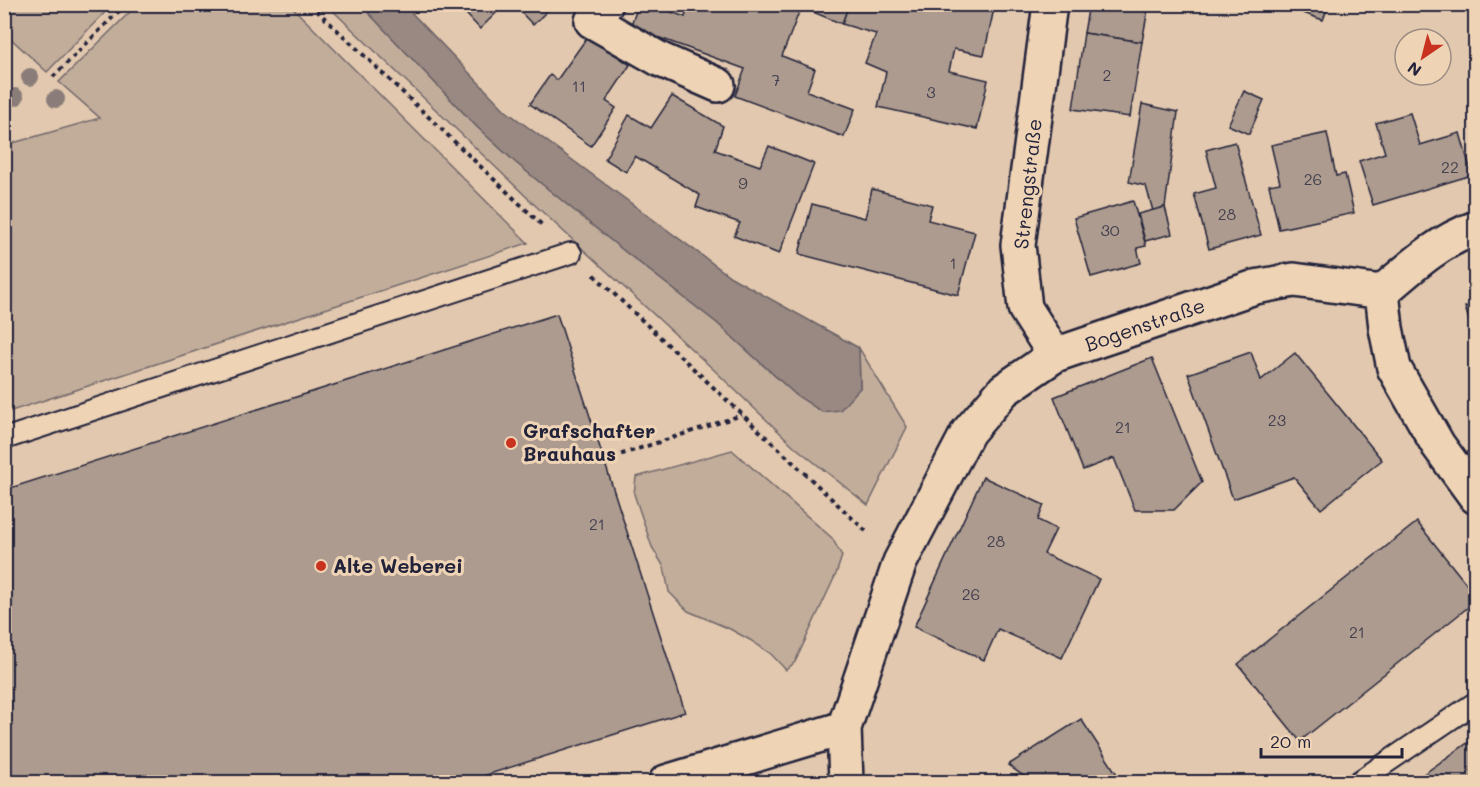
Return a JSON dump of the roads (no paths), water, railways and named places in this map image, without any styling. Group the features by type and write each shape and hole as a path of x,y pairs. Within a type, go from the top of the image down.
{"street":[{"path":"606,4 592,21 652,55 718,85"},
{"name":"Strengstraße","path":"1050,4 1018,245 1025,308 1055,354"},
{"path":"1476,228 1457,234 1420,258 1382,291 1394,368 1438,445 1476,497"},
{"name":"Bogenstraße","path":"843,728 900,562 968,432 1004,390 1055,354 1256,287 1294,280 1382,291"},
{"path":"666,783 843,728 846,783"}],"lane":[{"path":"4,439 571,253"},
{"path":"1358,783 1476,702"}],"place":[{"name":"Grafschafter Brauhaus","path":"511,443"},
{"name":"Alte Weberei","path":"321,566"}]}
